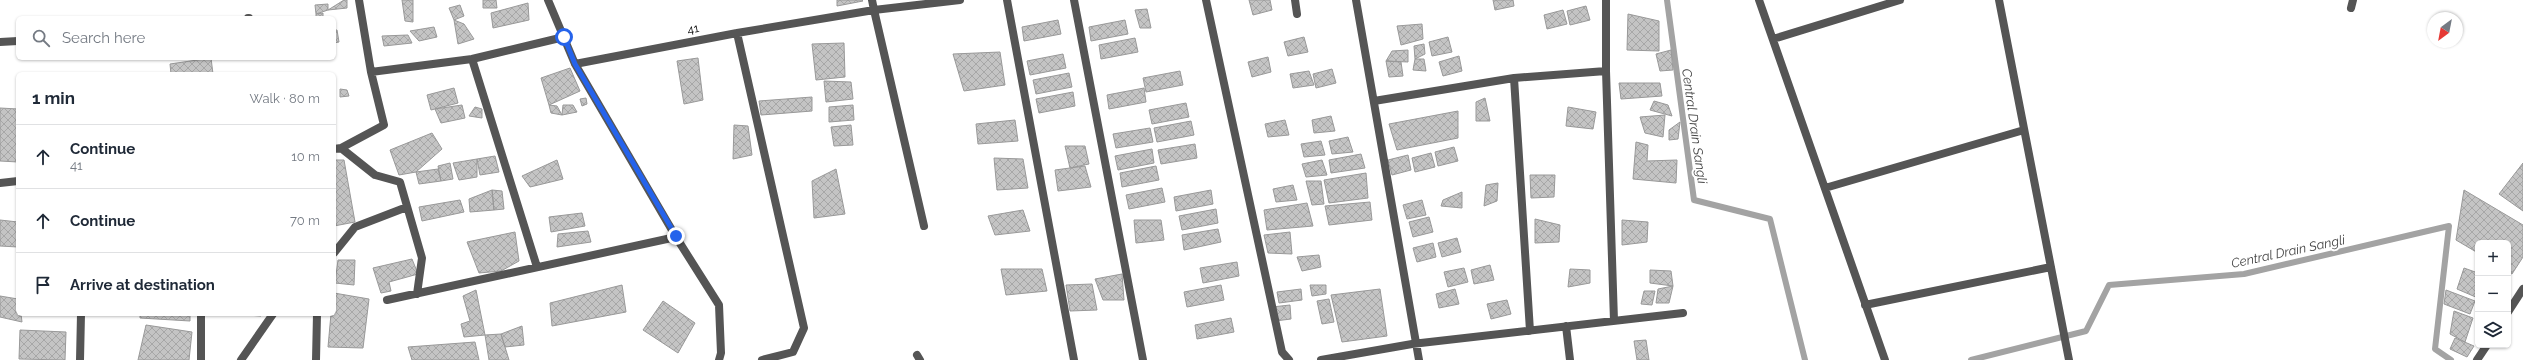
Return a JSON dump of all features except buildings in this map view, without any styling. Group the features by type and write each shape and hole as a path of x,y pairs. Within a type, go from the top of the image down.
{"street":[{"path":"359,0 371,72 384,125 337,148 375,176 400,182 422,258 417,294"},
{"path":"548,0 575,64 676,236 719,305 721,353 719,360"},
{"path":"872,0 924,226"},
{"name":"41","path":"575,64 737,32 874,10 960,0"},
{"path":"1007,0 1074,360"},
{"path":"1074,0 1143,360"},
{"path":"1206,0 1282,352 1289,360"},
{"path":"1295,0 1297,14"},
{"path":"1356,0 1419,360"},
{"path":"1606,0 1606,71 1614,321"},
{"path":"1759,0 1884,360"},
{"path":"1773,39 1900,0"},
{"path":"1999,0 2069,360"},
{"path":"737,32 804,328 793,352 762,360"},
{"path":"371,72 472,59 564,37"},
{"path":"0,42 16,41"},
{"path":"472,59 537,267"},
{"path":"1374,101 1514,78 1606,71"},
{"path":"1514,78 1530,330"},
{"path":"1825,188 2024,130"},
{"path":"0,183 16,181"},
{"path":"336,251 355,227 407,207"},
{"path":"388,300 676,236"},
{"path":"1865,305 2051,266"},
{"path":"2511,307 2523,289"},
{"path":"1321,360 1417,343 1683,313"},
{"path":"80,360 81,316"},
{"path":"200,316 201,360"},
{"path":"241,360 272,316"},
{"path":"316,360 317,316"},
{"path":"1566,326 1570,360"},
{"path":"2477,360 2485,348"}],"waterway":[{"name":"Central Drain Sangli","path":"1667,0 1694,200 1770,219 1805,360"},
{"name":"Central Drain Sangli","path":"1971,360 2086,331 2109,285 2244,274 2449,226 2435,349 2451,360"}],"route":[{"path":"564,37 575,64 676,236"}]}
